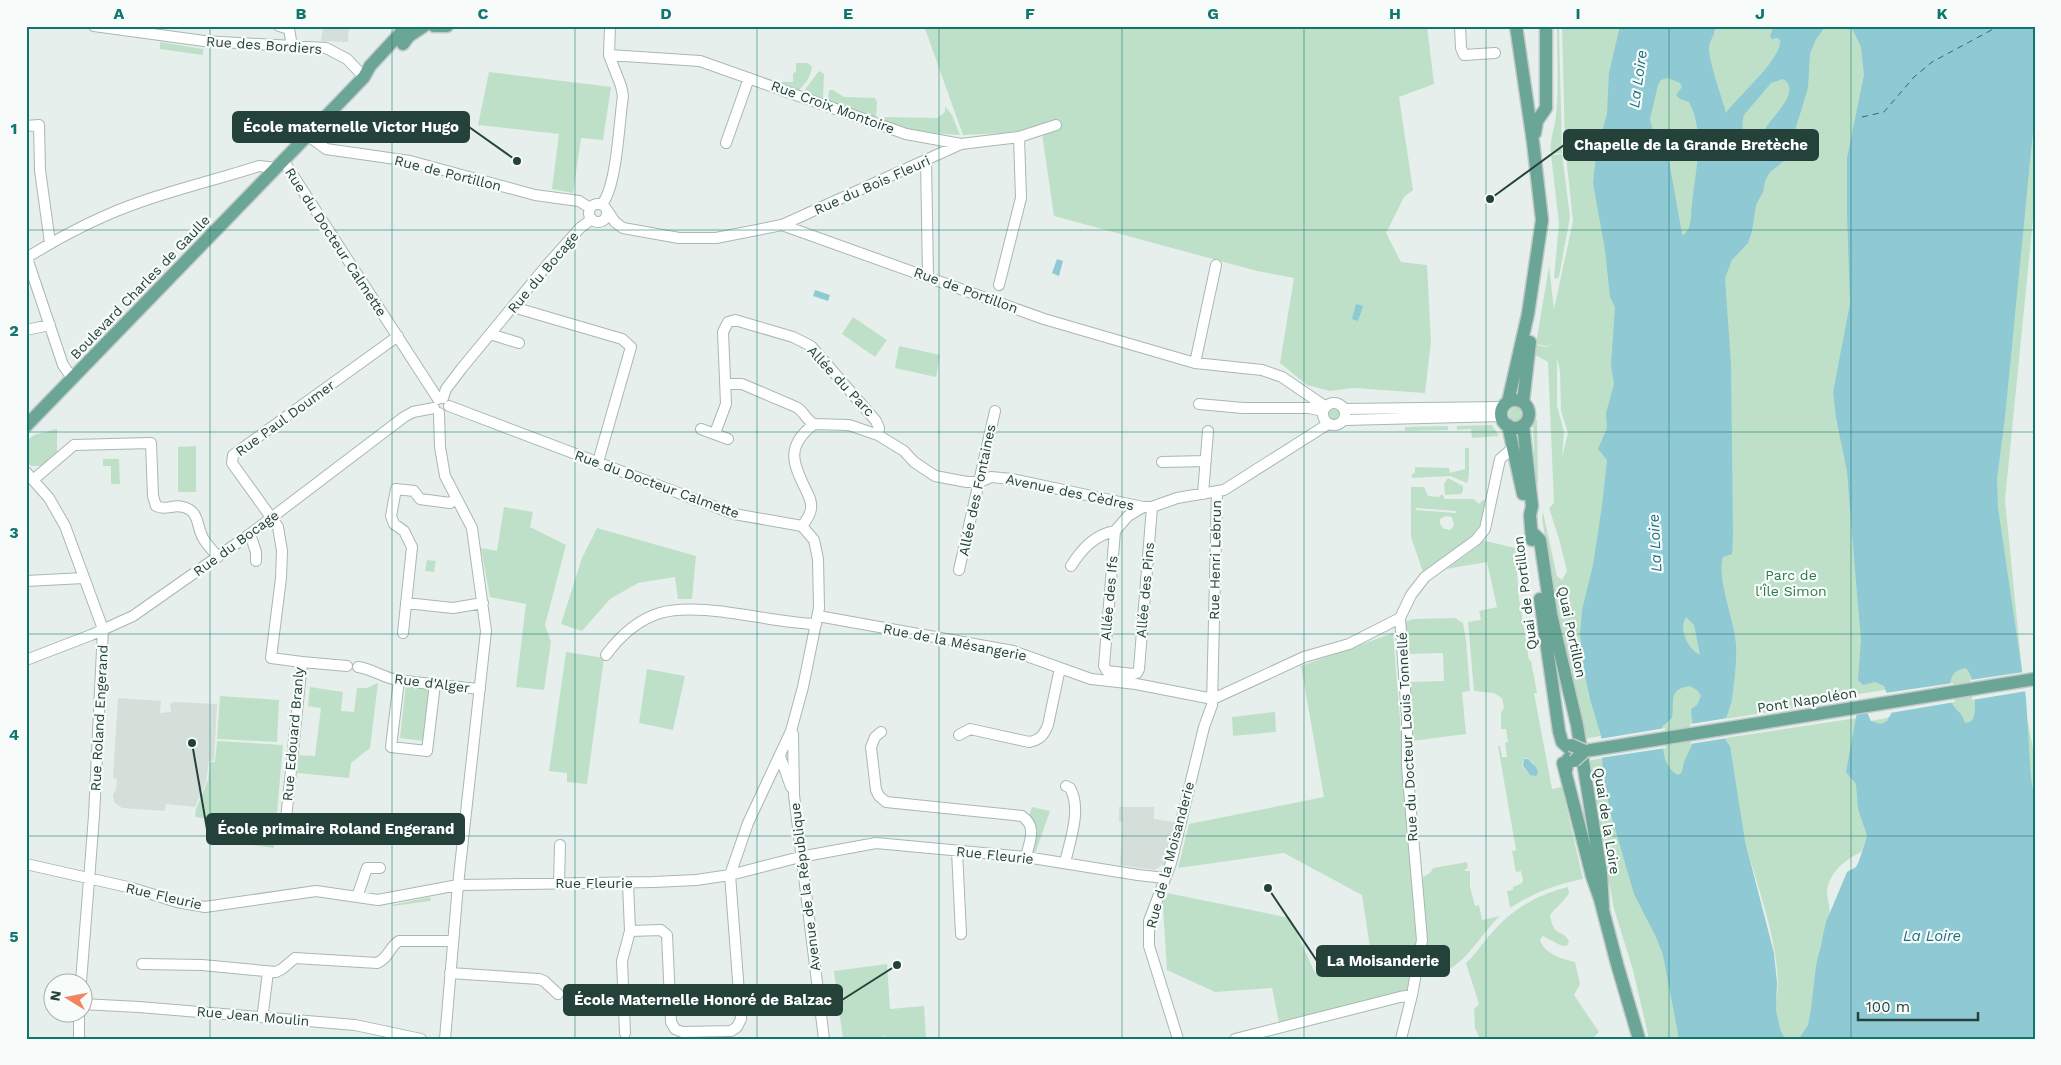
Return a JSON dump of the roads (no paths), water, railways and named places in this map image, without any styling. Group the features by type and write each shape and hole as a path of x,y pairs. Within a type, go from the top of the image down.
{"main road":[{"path":"364,77 370,66 408,26"},
{"path":"364,77 376,71 410,36 424,26"},
{"path":"434,26 447,26"},
{"name":"Quai de Portillon","path":"1516,26 1542,220 1528,314 1505,413 1514,447 1525,505 1531,511"},
{"name":"Quai de Portillon","path":"1533,142 1537,121 1546,108 1546,26"},
{"name":"Boulevard Charles de Gaulle","path":"26,426 364,77"},
{"name":"Quai de Portillon","path":"1530,120 1542,106 1545,95"},
{"name":"Quai de Portillon","path":"1523,402 1530,344 1528,314"},
{"path":"1516,400 1523,402 1529,413 1523,425 1515,428 1505,413 1516,400"},
{"name":"Quai de Portillon","path":"1523,425 1532,540 1553,694 1562,742 1575,753"},
{"name":"Quai Portillon","path":"1532,532 1540,540 1550,614 1575,753"},
{"name":"Pont Napoléon","path":"1575,753 2035,679"},
{"name":"Quai de la Loire","path":"1553,694 1551,705 1560,754 1575,753 1601,873 1603,908 1639,1039"},
{"path":"1575,753 1571,773 1603,908"}],"street":[{"name":"Rue des Bordiers","path":"94,26 170,31 208,41 318,47 333,51 347,59 364,77"},
{"path":"279,26 289,29 292,46"},
{"path":"610,26 609,55 623,96 613,170 605,207 607,216 597,222 592,219 589,214 590,208 597,204 605,207 615,222 623,228 679,238 716,238 782,225"},
{"path":"1460,26 1461,48 1464,55 1495,53"},
{"name":"Rue Croix Montoire","path":"609,55 700,61 906,134 961,144 1019,137 1056,125"},
{"path":"726,143 749,78"},
{"path":"26,126 39,125 40,170 50,243"},
{"name":"Rue de Portillon","path":"307,135 326,149 410,161 535,195 580,201 590,208"},
{"path":"999,285 1021,198 1019,137"},
{"name":"Rue du Bois Fleuri","path":"782,225 961,144"},
{"path":"926,160 928,276"},
{"path":"73,378 63,364 27,258 50,243 107,215 153,198 259,166 280,164"},
{"name":"Rue du Docteur Calmette","path":"280,164 398,336 440,405 734,514 802,526"},
{"name":"Rue du Bocage","path":"26,660 133,616 250,534 404,417 413,412 440,405 446,389 490,334 580,228 592,219"},
{"name":"Rue de Portillon","path":"782,225 1044,319 1194,363 1249,368 1282,377 1325,409"},
{"path":"1194,363 1216,265"},
{"path":"513,307 622,339 631,347 598,462"},
{"name":"Allée du Parc","path":"715,434 726,404 723,332 728,322 735,320 793,337 811,346 876,420 879,428 878,435"},
{"path":"26,330 50,326"},
{"path":"490,334 519,343"},
{"name":"Rue Paul Doumer","path":"272,517 232,463 233,455 398,336"},
{"path":"630,931 661,930 668,935 671,1022 675,1029 682,1032 734,1030 740,1024 730,875 748,823 791,731 803,688 817,620 818,559 814,540 802,526 809,516 811,504 794,464 794,455 800,439 814,424 796,407 742,384 726,384"},
{"path":"1199,404 1243,408 1325,409 1336,403 1344,415"},
{"path":"440,405 442,464 445,476 472,528 486,630 458,885 445,1039"},
{"path":"1325,409 1324,420 1328,424 1335,425 1344,415 1505,413"},
{"name":"Allée des Fontaines","path":"960,570 995,411"},
{"name":"Avenue des Cèdres","path":"814,424 849,425 878,435 904,451 914,462 932,475 957,481 980,482 990,477 1012,479 1147,507 1165,501 1217,492"},
{"name":"Rue Henri Lebrun","path":"1213,699 1217,492 1224,490 1328,424"},
{"path":"701,429 728,439"},
{"path":"1204,494 1208,431"},
{"path":"30,476 74,445 150,443 153,496 156,506 163,508 184,507 191,511 198,519 200,533 204,540 218,557"},
{"name":"Rue du Docteur Louis Tonnellé","path":"1401,1039 1412,995 1422,940 1407,766 1400,618 1412,595 1425,578 1476,540 1485,529 1500,460 1514,447"},
{"path":"1162,462 1206,461"},
{"name":"Rue Roland Engerand","path":"30,476 49,498 65,526 103,629 90,878 82,972"},
{"path":"403,633 412,547 404,531 394,524 391,516 396,489 414,491 420,499 450,503 456,499"},
{"path":"1071,566 1079,553 1090,542 1103,533 1115,531 1128,516 1147,507"},
{"name":"Allée des Pins","path":"1137,673 1147,507"},
{"name":"Rue Edouard Branly","path":"272,517 278,527 282,560 271,658 302,662 285,829"},
{"name":"Allée des Ifs","path":"1115,531 1104,666 1107,671 1137,673"},
{"path":"250,534 256,552 256,561"},
{"path":"26,581 84,578"},
{"path":"406,603 453,608 482,603"},
{"name":"Rue de la Mésangerie","path":"606,655 621,637 647,618 674,610 699,611 817,620 1013,651 1097,680 1136,684 1213,699"},
{"path":"1213,699 1304,657 1349,644 1400,618"},
{"path":"302,662 347,666"},
{"name":"Rue d'Alger","path":"358,667 370,669 383,677 399,680 480,689"},
{"path":"959,735 970,730 1029,742 1038,740 1045,734 1048,725 1060,668"},
{"path":"399,680 391,747 427,751 435,684"},
{"name":"Rue de la Moisanderie","path":"1178,1039 1150,946 1149,921 1171,863 1204,727 1213,699"},
{"name":"Avenue de la République","path":"791,731 793,734 794,795 800,858 824,1039"},
{"path":"881,732 875,737 871,747 876,790 882,800 886,802 1022,816 1028,820 1032,829 1026,857"},
{"name":"Avenue de la République","path":"780,756 794,795"},
{"path":"1065,863 1076,812 1074,795 1070,788 1066,786"},
{"name":"Rue Fleurie","path":"26,864 90,878 205,908 316,891 378,900 458,885 628,883 696,880 730,875 800,858 876,843 1026,857 1165,878"},
{"path":"559,883 560,845"},
{"path":"957,851 961,934"},
{"path":"357,897 367,868 380,868"},
{"path":"625,1033 622,961 630,931 628,883"},
{"path":"142,964 193,965 268,972 280,971 295,958 377,963 384,959 399,940 453,942"},
{"path":"263,1012 268,972"},
{"path":"450,973 538,979 544,981 558,994"},
{"path":"1235,1039 1412,995"},
{"name":"Rue Jean Moulin","path":"92,1005 355,1025 422,1039"},
{"path":"79,1022 79,1039"}],"water":[{"name":"La Loire","path":"1620,26 1715,26 1709,48 1713,71 1726,113 1767,67 1779,48 1780,40 1777,38 1772,39 1770,36 1774,26 1827,26 1815,41 1810,54 1808,88 1789,150 1784,161 1770,172 1765,181 1763,192 1756,205 1748,243 1732,260 1725,278 1731,364 1733,535 1732,554 1723,557 1722,576 1735,635 1736,652 1732,699 1725,723 1724,735 1730,746 1745,841 1774,953 1777,983 1776,1010 1780,1029 1785,1039 1679,1039 1663,955 1634,894 1611,815 1603,775 1601,736 1585,675 1580,635 1582,610 1593,565 1607,460 1598,449 1607,428 1606,413 1614,384 1611,365 1615,307 1610,297 1605,250 1593,183 1596,154 1607,114 1609,73","holes":["1668,78 1680,83 1682,87 1676,95 1680,99 1689,102 1695,116 1698,159 1691,218 1689,228 1684,235 1682,234 1668,155 1658,152 1650,119 1658,85 1661,80","1783,79 1790,89 1785,102 1765,129 1757,152 1753,153 1744,135 1742,125 1744,115 1771,83","1686,617 1694,625 1700,655 1688,644 1683,628","1690,686 1698,691 1701,696 1697,705 1691,709 1694,740 1684,762 1682,772 1678,775 1668,766 1664,754 1662,727 1672,718 1675,693"]},
{"name":"La Loire","path":"1851,26 2035,26 2035,111 2005,417 1997,479 1998,508 2026,698 2031,778 2035,803 2035,1039 1799,1039 1808,1025 1816,966 1826,922 1847,872 1856,867 1859,861 1867,836 1858,809 1856,784 1846,772 1857,712 1867,712 1871,721 1881,724 1887,721 1893,710 1884,686 1875,682 1863,685 1858,680 1861,640 1847,471 1836,418 1833,392 1850,304 1847,158 1864,75 1861,47","holes":["1965,668 1973,684 1975,708 1973,719 1966,723 1952,704 1951,679 1957,671"]},
{"path":"1057,259 1063,261 1059,276 1052,273"},
{"path":"815,290 830,295 828,301 813,296"},
{"path":"1356,304 1363,306 1358,321 1352,319"},
{"path":"1524,759 1528,759 1536,767 1538,773 1536,776 1530,775 1523,766"}],"place":[{"name":"École maternelle Victor Hugo","path":"517,161"},
{"name":"Chapelle de la Grande Bretèche","path":"1490,199"},
{"name":"École primaire Roland Engerand","path":"192,743"},
{"name":"La Moisanderie","path":"1268,888"},
{"name":"École Maternelle Honoré de Balzac","path":"897,965"}],"park label":[{"name":"Parc de l'Île Simon","path":"1791,584"}]}
